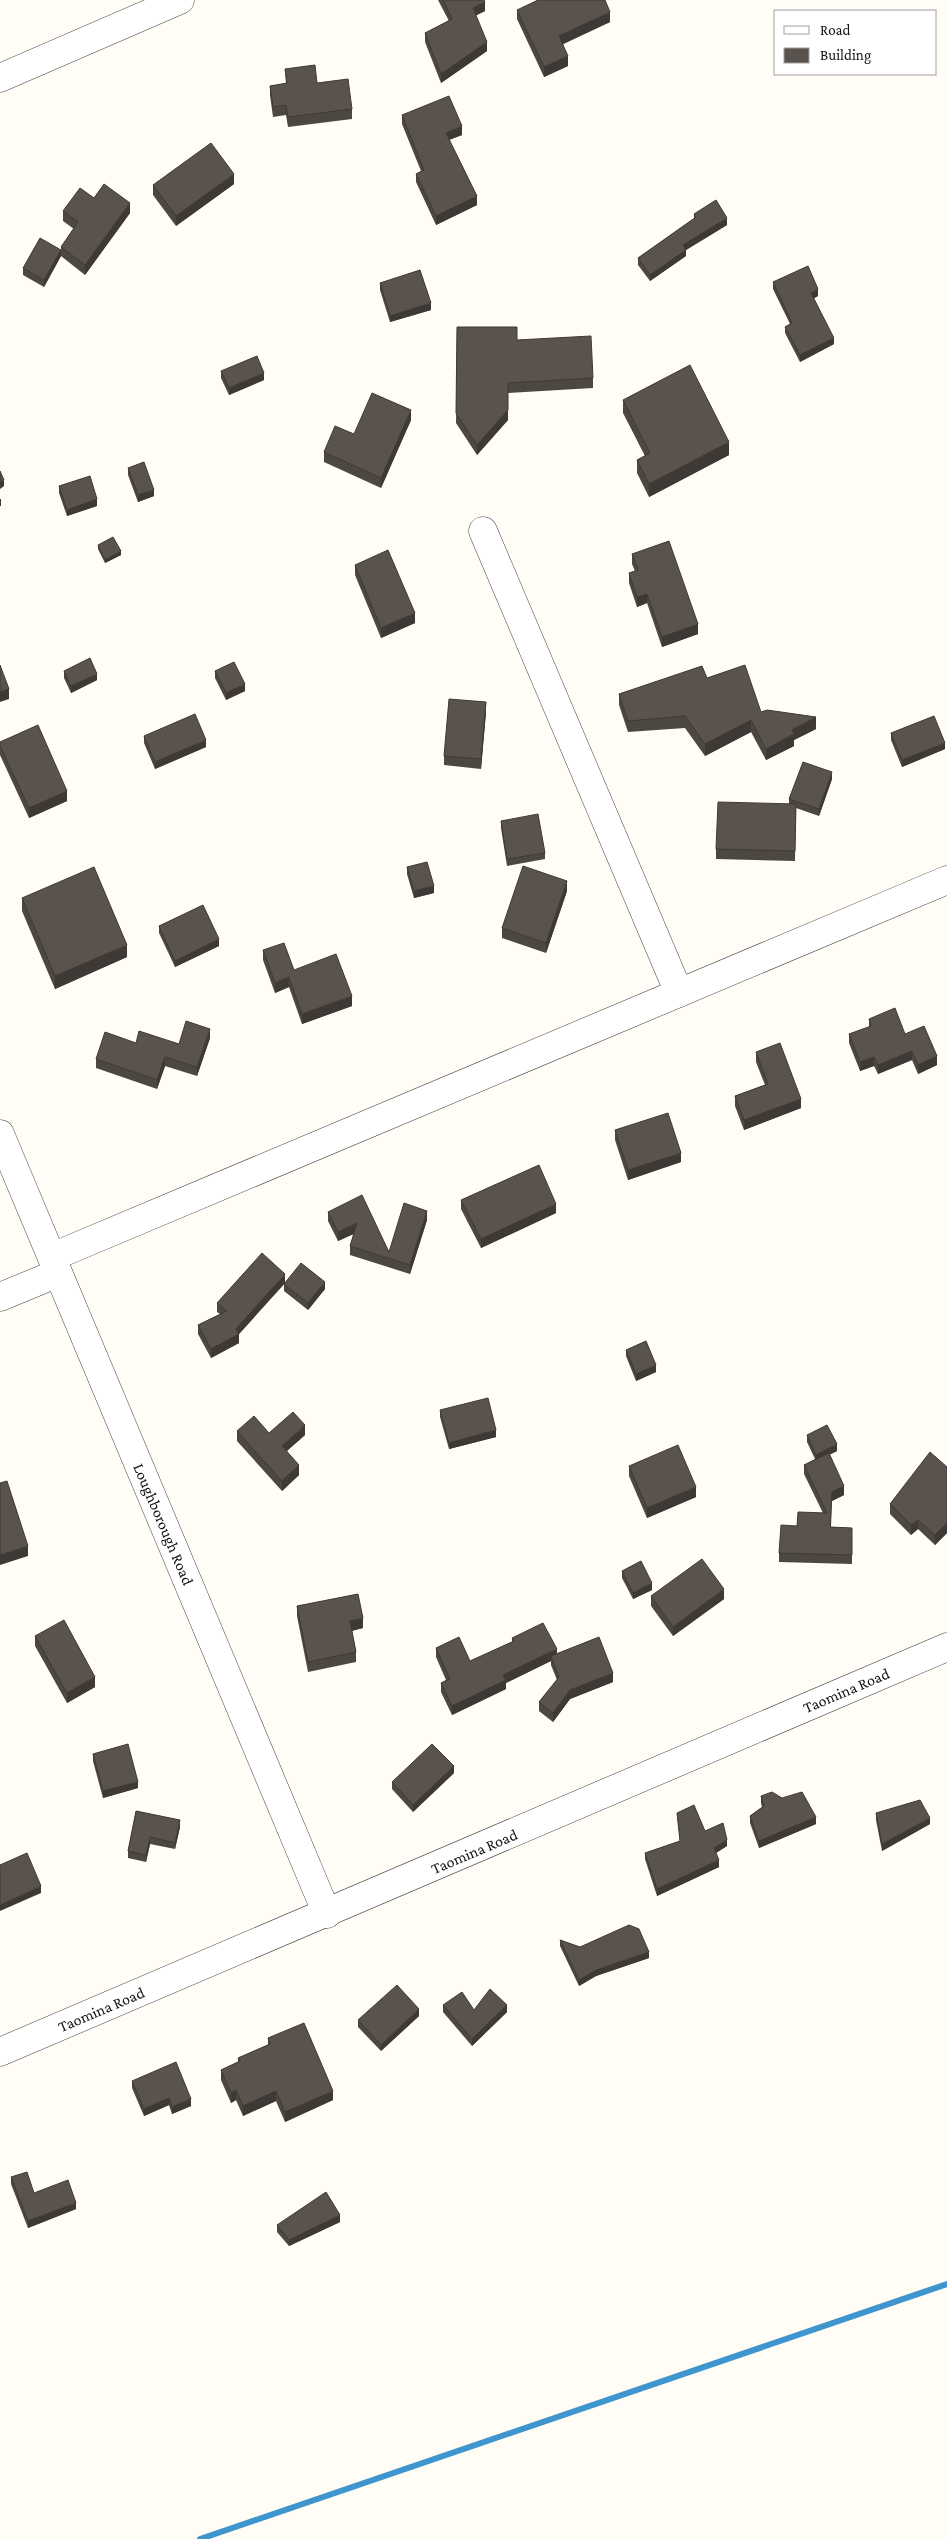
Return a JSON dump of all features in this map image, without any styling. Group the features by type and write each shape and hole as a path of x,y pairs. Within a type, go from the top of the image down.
{"street":[{"path":"0,78 180,0"},
{"path":"483,531 679,993"},
{"path":"0,1297 55,1265 679,993 947,880"},
{"name":"Loughborough Road","path":"0,1134 327,1914"},
{"name":"Taomina Road","path":"0,2052 327,1914 947,1646"}],"building":[{"path":"443,0 484,0 485,2 473,8 487,42 441,74 425,33 452,19"},
{"path":"538,0 605,0 610,12 559,36 568,56 544,67 517,10"},
{"path":"315,65 317,83 348,79 352,109 288,117 286,105 273,107 270,86 287,83 285,69"},
{"path":"449,96 462,126 446,133 477,196 436,216 416,174 424,170 402,115"},
{"path":"211,143 234,174 176,216 153,185"},
{"path":"104,184 130,203 85,265 61,247 78,222 63,211 80,188 94,198"},
{"path":"716,200 727,218 683,245 686,250 650,275 638,258 696,217 694,214"},
{"path":"40,238 61,250 44,280 23,268"},
{"path":"808,266 818,289 811,293 834,338 800,355 785,327 792,323 773,282"},
{"path":"420,270 431,303 390,316 380,283"},
{"path":"457,327 517,327 517,340 591,336 593,378 508,383 508,410 477,445 456,413"},
{"path":"257,356 264,373 229,388 221,371"},
{"path":"690,365 729,442 649,484 637,460 650,453 623,400"},
{"path":"372,393 411,410 381,478 324,452 335,426 354,434"},
{"path":"144,462 154,490 138,495 128,468"},
{"path":"0,471 4,480 0,482"},
{"path":"90,476 97,499 67,510 59,486"},
{"path":"113,537 121,551 105,560 98,545"},
{"path":"669,541 698,624 662,637 647,594 637,597 629,573 638,570 632,554"},
{"path":"388,550 415,613 381,628 355,565"},
{"path":"90,658 97,674 71,686 64,671"},
{"path":"234,662 245,684 226,693 215,671"},
{"path":"0,665 9,689 0,692"},
{"path":"745,665 761,712 767,710 816,717 792,730 794,734 766,749 751,720 705,744 685,716 628,721 619,694 702,666 707,678"},
{"path":"449,699 486,702 481,759 444,756"},
{"path":"195,714 206,740 155,762 144,736"},
{"path":"934,716 945,743 902,760 891,733"},
{"path":"38,725 67,791 29,808 0,746 0,742"},
{"path":"803,762 832,772 819,809 789,799"},
{"path":"718,802 796,804 795,851 716,849"},
{"path":"538,814 545,853 507,859 501,821"},
{"path":"427,862 434,886 414,891 407,867"},
{"path":"523,866 567,881 546,943 502,928"},
{"path":"94,867 127,945 55,976 22,898"},
{"path":"203,905 219,939 175,961 159,926"},
{"path":"284,943 294,970 336,954 352,996 302,1014 289,977 275,983 263,950"},
{"path":"895,1008 905,1034 924,1026 937,1056 918,1065 912,1051 878,1065 874,1057 860,1062 849,1034 871,1026 869,1019"},
{"path":"186,1021 210,1029 197,1067 165,1057 157,1080 96,1059 105,1032 136,1043 139,1031 179,1044"},
{"path":"780,1043 801,1099 744,1120 735,1096 768,1084 756,1052"},
{"path":"668,1113 681,1153 628,1170 615,1130"},
{"path":"539,1165 556,1204 481,1239 461,1200"},
{"path":"362,1195 389,1252 404,1203 427,1211 410,1265 350,1246 357,1223 338,1232 328,1212"},
{"path":"262,1253 285,1274 236,1329 239,1334 211,1349 198,1325 227,1311 217,1303"},
{"path":"301,1263 325,1282 308,1303 284,1284"},
{"path":"646,1341 656,1365 636,1374 626,1350"},
{"path":"488,1398 496,1430 449,1443 440,1410"},
{"path":"293,1412 305,1425 282,1446 299,1465 282,1481 237,1431 254,1416 269,1433"},
{"path":"827,1425 837,1444 816,1455 807,1435"},
{"path":"678,1445 696,1487 647,1508 629,1466"},
{"path":"930,1452 947,1467 947,1523 935,1535 918,1520 911,1525 890,1504"},
{"path":"829,1453 844,1486 832,1492 830,1527 852,1528 852,1555 779,1553 781,1525 797,1526 798,1512 827,1513 804,1465"},
{"path":"7,1481 28,1546 0,1555 0,1483"},
{"path":"702,1559 724,1589 673,1627 651,1596"},
{"path":"641,1561 652,1583 633,1593 622,1571"},
{"path":"358,1594 363,1618 350,1621 356,1652 308,1662 297,1606"},
{"path":"64,1620 95,1677 67,1693 35,1636"},
{"path":"543,1623 557,1649 503,1675 506,1680 452,1706 441,1683 450,1679 436,1648 459,1637 470,1661 514,1641 512,1638"},
{"path":"599,1637 613,1673 570,1690 553,1713 539,1702 559,1677 551,1656"},
{"path":"128,1744 138,1782 103,1791 93,1754"},
{"path":"432,1744 454,1766 413,1805 392,1782"},
{"path":"772,1792 782,1798 802,1792 816,1817 759,1841 750,1816 764,1806 761,1796"},
{"path":"920,1800 930,1818 882,1844 876,1813"},
{"path":"694,1805 705,1831 723,1823 727,1840 714,1848 719,1860 657,1889 645,1853 680,1841 677,1813"},
{"path":"136,1811 180,1820 175,1843 150,1837 146,1855 128,1851"},
{"path":"27,1853 41,1886 0,1905 0,1865"},
{"path":"629,1925 639,1929 649,1952 596,1970 579,1980 560,1940 580,1947"},
{"path":"397,1985 419,2009 381,2045 358,2020"},
{"path":"490,1989 507,2005 472,2039 443,2005 462,1992 474,2010"},
{"path":"304,2023 333,2091 285,2112 276,2091 243,2106 236,2090 231,2093 221,2070 240,2061 238,2058 270,2044 268,2038"},
{"path":"176,2062 191,2099 172,2107 169,2098 144,2109 132,2081"},
{"path":"27,2172 34,2193 68,2180 76,2203 28,2221 11,2177"},
{"path":"326,2192 340,2215 289,2240 277,2225"}],"waterway":[{"path":"200,2539 947,2284"}]}
